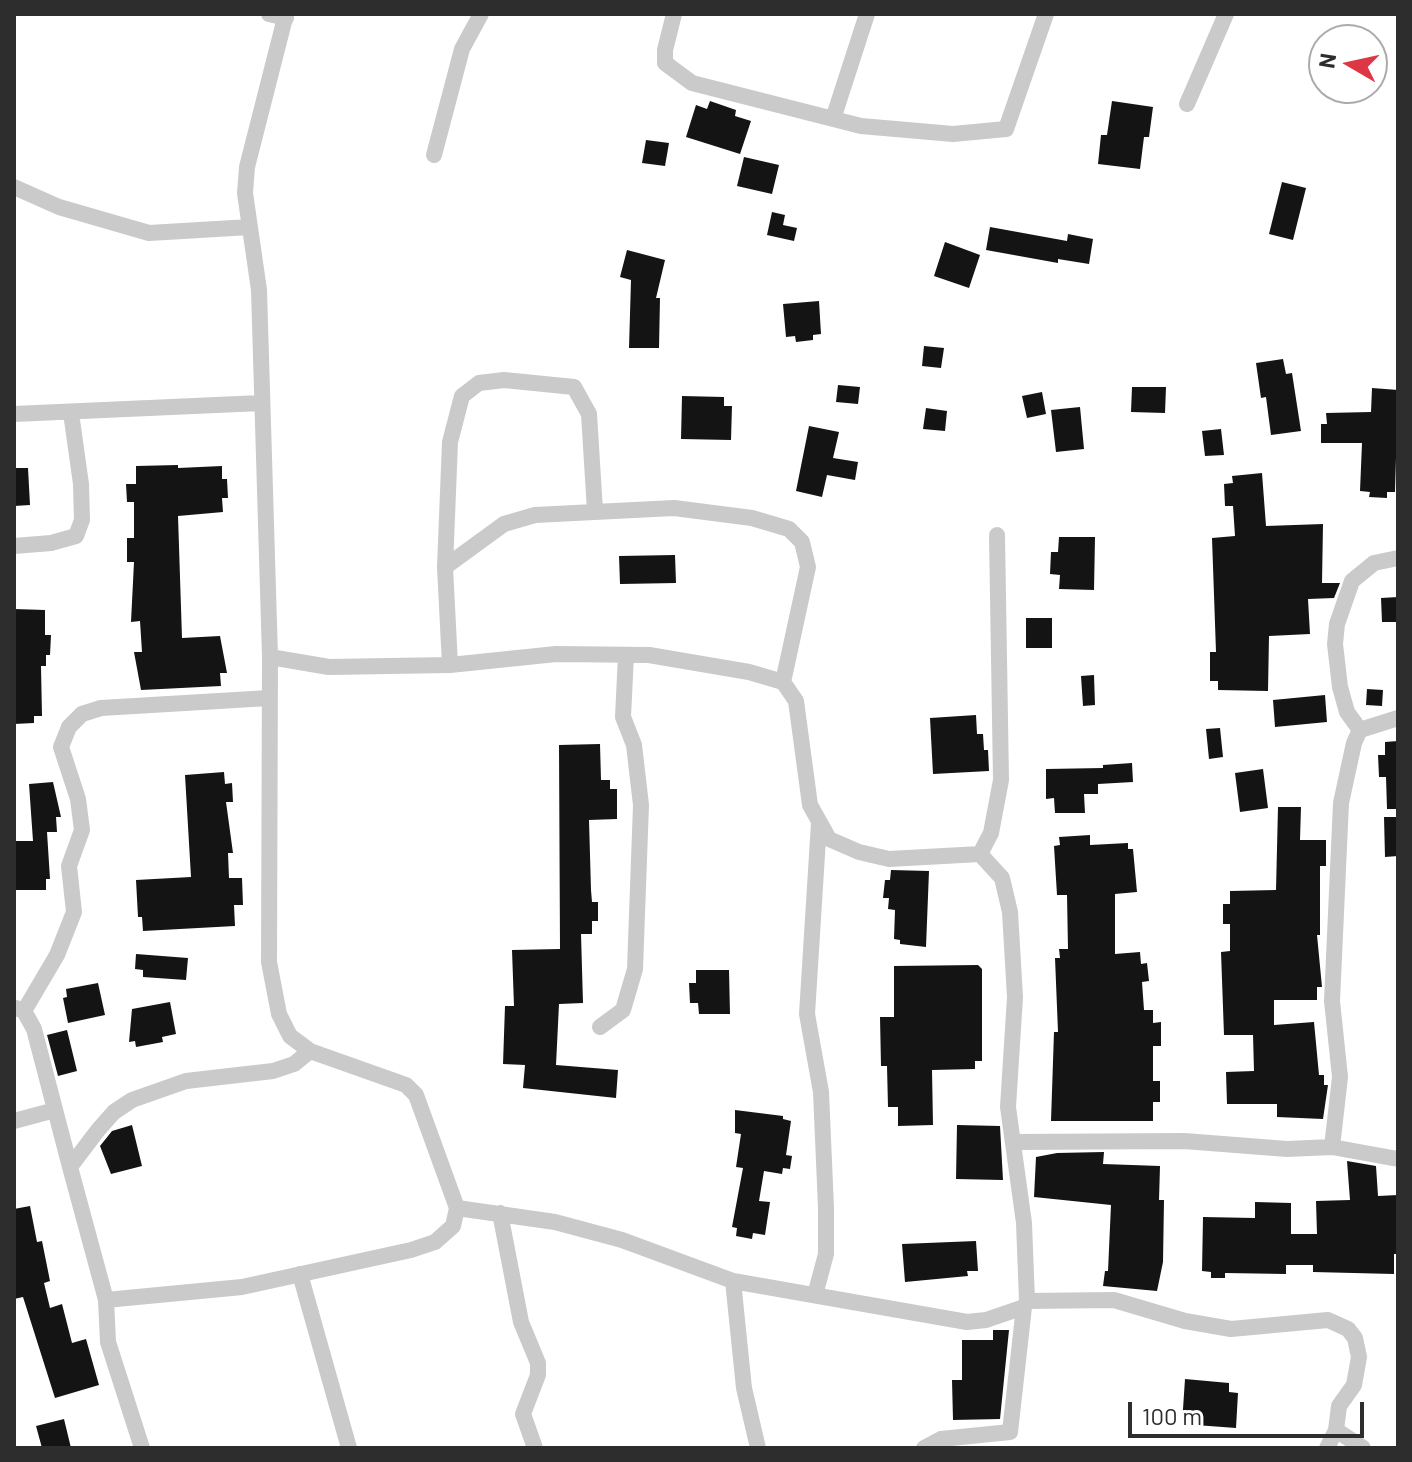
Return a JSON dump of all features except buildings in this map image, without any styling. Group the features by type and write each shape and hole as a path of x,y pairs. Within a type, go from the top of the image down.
{"street":[{"path":"434,155 462,49 481,14"},
{"path":"674,14 665,63 674,73 692,83 833,119 904,132 953,134 1006,129 1046,14"},
{"path":"833,119 867,14"},
{"path":"1187,104 1226,14"},
{"path":"106,1300 242,1287 435,1242 453,1226 457,1208 416,1095 406,1085 310,1051 290,1036 279,1014 269,962 270,657 259,290 245,193 247,167 280,15"},
{"path":"14,187 59,207 149,233 250,227"},
{"path":"450,665 445,567 450,442 462,396 479,383 504,380 574,387 589,414 595,511"},
{"path":"14,414 261,403"},
{"path":"14,546 51,543 76,536 82,520 81,484 71,413"},
{"path":"445,567 504,524 518,518 674,508 752,518 789,529 802,542 808,567 783,682"},
{"path":"980,854 991,833 1001,780 997,535"},
{"path":"1360,730 1347,712 1340,687 1335,644 1337,624 1352,581 1374,563 1398,558"},
{"path":"270,657 329,667 450,665 556,654 649,655 749,672 783,682 796,701 810,805 829,839 889,859 980,854"},
{"path":"600,1027 623,1010 635,969 641,805 634,745 623,717 626,655"},
{"path":"142,1448 108,1342 106,1300 34,1029 19,1009 57,955 74,912 69,866 82,830 78,799 61,747 69,727 82,714 101,708 269,698"},
{"path":"1332,1147 1340,1077 1332,1001 1341,803 1354,743 1360,730 1398,718"},
{"path":"815,1295 826,1254 821,1092 807,1014 819,822"},
{"path":"924,1448 941,1439 1010,1432 1026,1304 1024,1223 1008,1107 1015,997 1010,912 1002,878 980,854"},
{"path":"70,1167 114,1112 132,1100 186,1081 273,1071 294,1064 310,1051"},
{"path":"14,1121 55,1110"},
{"path":"1014,1142 1184,1141 1287,1149 1332,1147 1398,1159"},
{"path":"457,1208 500,1213 622,1240 733,1281 967,1322 986,1320 1026,1304 1114,1300 1185,1321 1231,1329 1328,1320 1348,1329 1355,1338 1359,1357 1354,1385 1339,1406 1336,1430 1327,1448"},
{"path":"500,1213 521,1322 538,1363 538,1375 523,1414 535,1448"},
{"path":"300,1274 349,1448"},
{"path":"733,1281 744,1388 758,1448"},
{"path":"1336,1430 1363,1448"}]}
